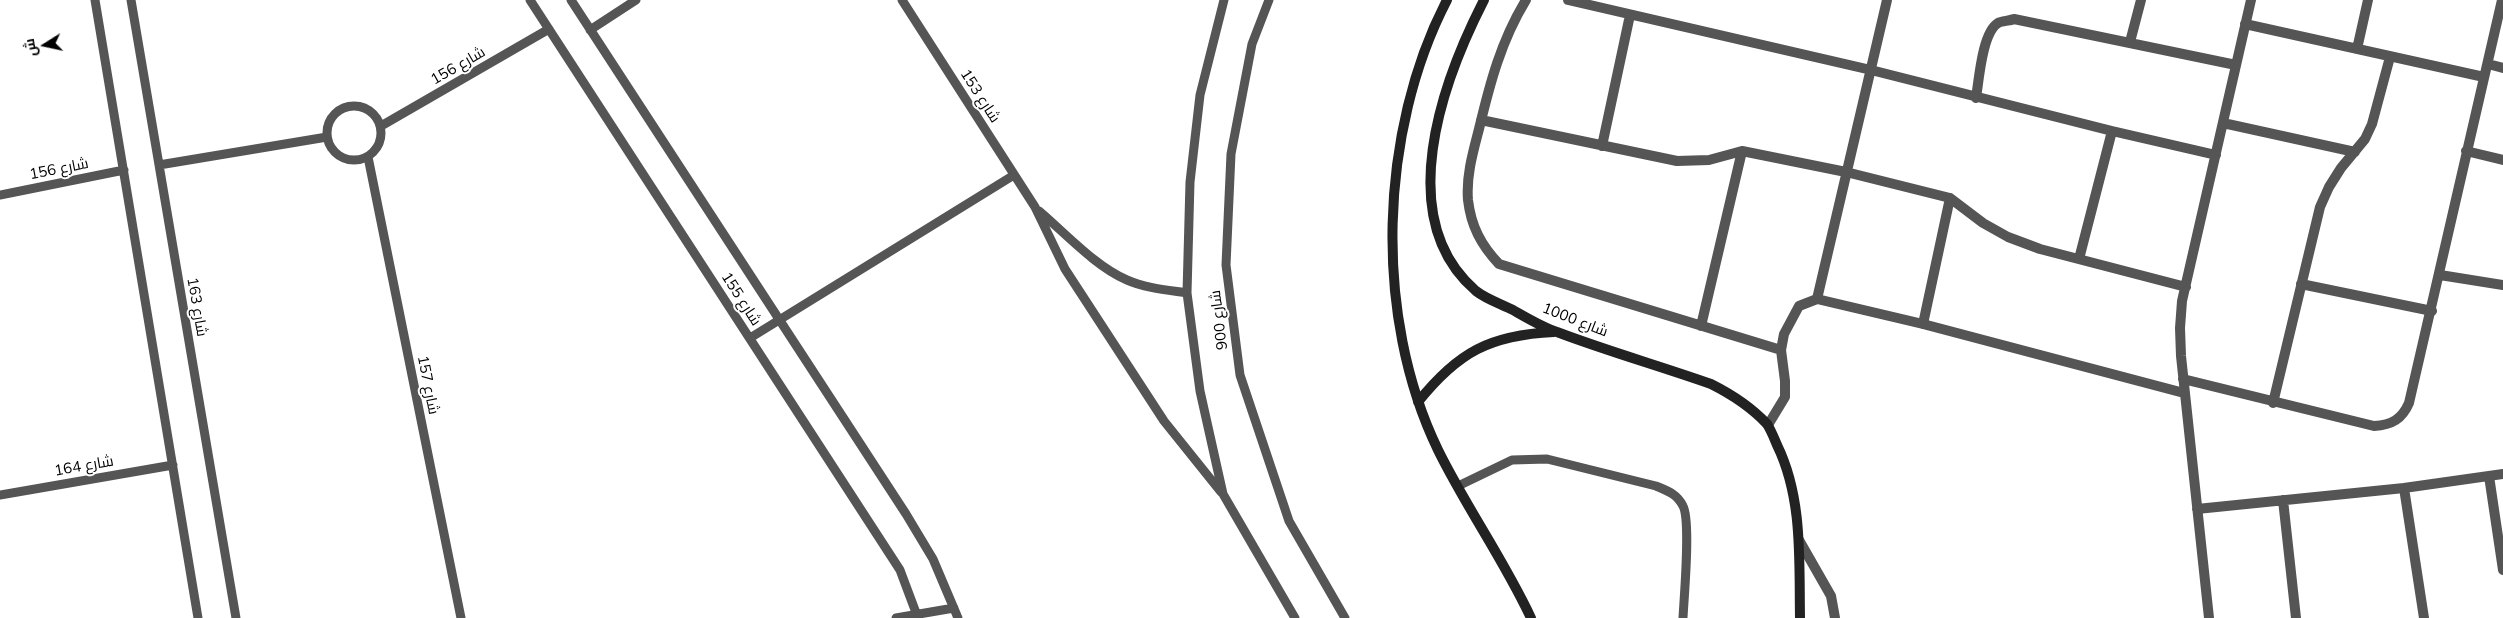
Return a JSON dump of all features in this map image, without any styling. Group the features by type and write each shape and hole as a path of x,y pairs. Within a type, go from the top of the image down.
{"street":[{"path":"1447,0 1436,22 1420,64 1406,115 1396,183 1393,226 1394,274 1402,340 1418,402 1438,450 1531,618"},
{"name":"شارع 1000","path":"1484,0 1470,27 1454,69 1435,136 1430,182 1432,208 1438,237 1459,274 1478,292 1555,332 1711,384 1726,392 1768,425 1782,456 1791,485 1799,540 1800,618"},
{"path":"1526,0 1503,44 1493,72 1470,166 1468,200 1476,233 1484,248 1499,264 1781,350"},
{"path":"1568,0 1870,70 1976,98 2216,155"},
{"path":"1817,299 1887,0"},
{"path":"2130,42 2140,0"},
{"path":"2209,618 2184,393 2180,328 2186,287 2251,0"},
{"path":"2357,49 2368,0"},
{"path":"2183,379 2273,403 2374,426 2385,426 2396,421 2404,413 2409,403 2432,311 2466,151 2502,0"},
{"path":"1602,146 1630,15"},
{"path":"1976,98 1985,45 1991,31 1998,23 2014,19 2236,65"},
{"path":"2245,24 2484,77"},
{"path":"2273,403 2320,207 2329,187 2365,139 2372,124 2390,57"},
{"path":"2488,64 2503,68"},
{"path":"1481,120 1677,161 1709,160 1742,151 1846,172 1950,198 1983,224 2008,238 2186,287"},
{"path":"2223,123 2355,152"},
{"path":"2079,258 2112,131"},
{"path":"1701,326 1742,151"},
{"path":"2466,151 2503,160"},
{"path":"1923,324 1950,198"},
{"path":"2440,275 2503,285"},
{"path":"2302,284 2432,311"},
{"path":"1768,425 1785,397 1781,350 1784,334 1799,306 1817,299 1923,324 2184,393"},
{"path":"1418,402 1438,377 1463,356 1492,342 1523,334 1555,332"},
{"path":"2197,509 2404,488 2503,474"},
{"path":"2489,476 2503,570"},
{"path":"2404,488 2424,618"},
{"path":"2283,500 2296,618"},
{"path":"1799,540 1831,596 1835,618"}],"lane":[{"path":"95,0 198,618"},
{"name":"شارع 163","path":"132,0 236,618"},
{"name":"شارع 155","path":"530,0 900,570 917,616"},
{"name":"شارع 155","path":"571,0 920,536 933,559 958,618"},
{"path":"590,30 636,0"},
{"name":"شارع 153","path":"902,0 1035,207"},
{"name":"شارع 900","path":"1224,0 1200,95 1190,182 1187,293 1200,391 1223,494 1295,618"},
{"name":"شارع 900","path":"1269,0 1252,44 1230,154 1226,265 1240,375 1289,521 1345,618"},
{"name":"شارع 156","path":"381,126 549,28"},
{"path":"357,105 373,112 381,126 381,138 377,149 368,157 356,160 342,158 332,149 327,137 330,120 341,108 357,105"},
{"path":"159,165 327,137"},
{"name":"شارع 157","path":"368,157 461,618"},
{"name":"شارع 156","path":"0,195 124,170"},
{"path":"750,338 1014,175"},
{"path":"1035,207 1110,271 1127,280 1187,293"},
{"path":"1035,207 1065,269 1164,421 1223,494"},
{"path":"1458,486 1512,460 1547,459 1656,486 1673,493 1684,508 1686,526 1683,618"},
{"name":"شارع 164","path":"0,495 173,465"},
{"path":"896,618 917,616 954,608"}]}
